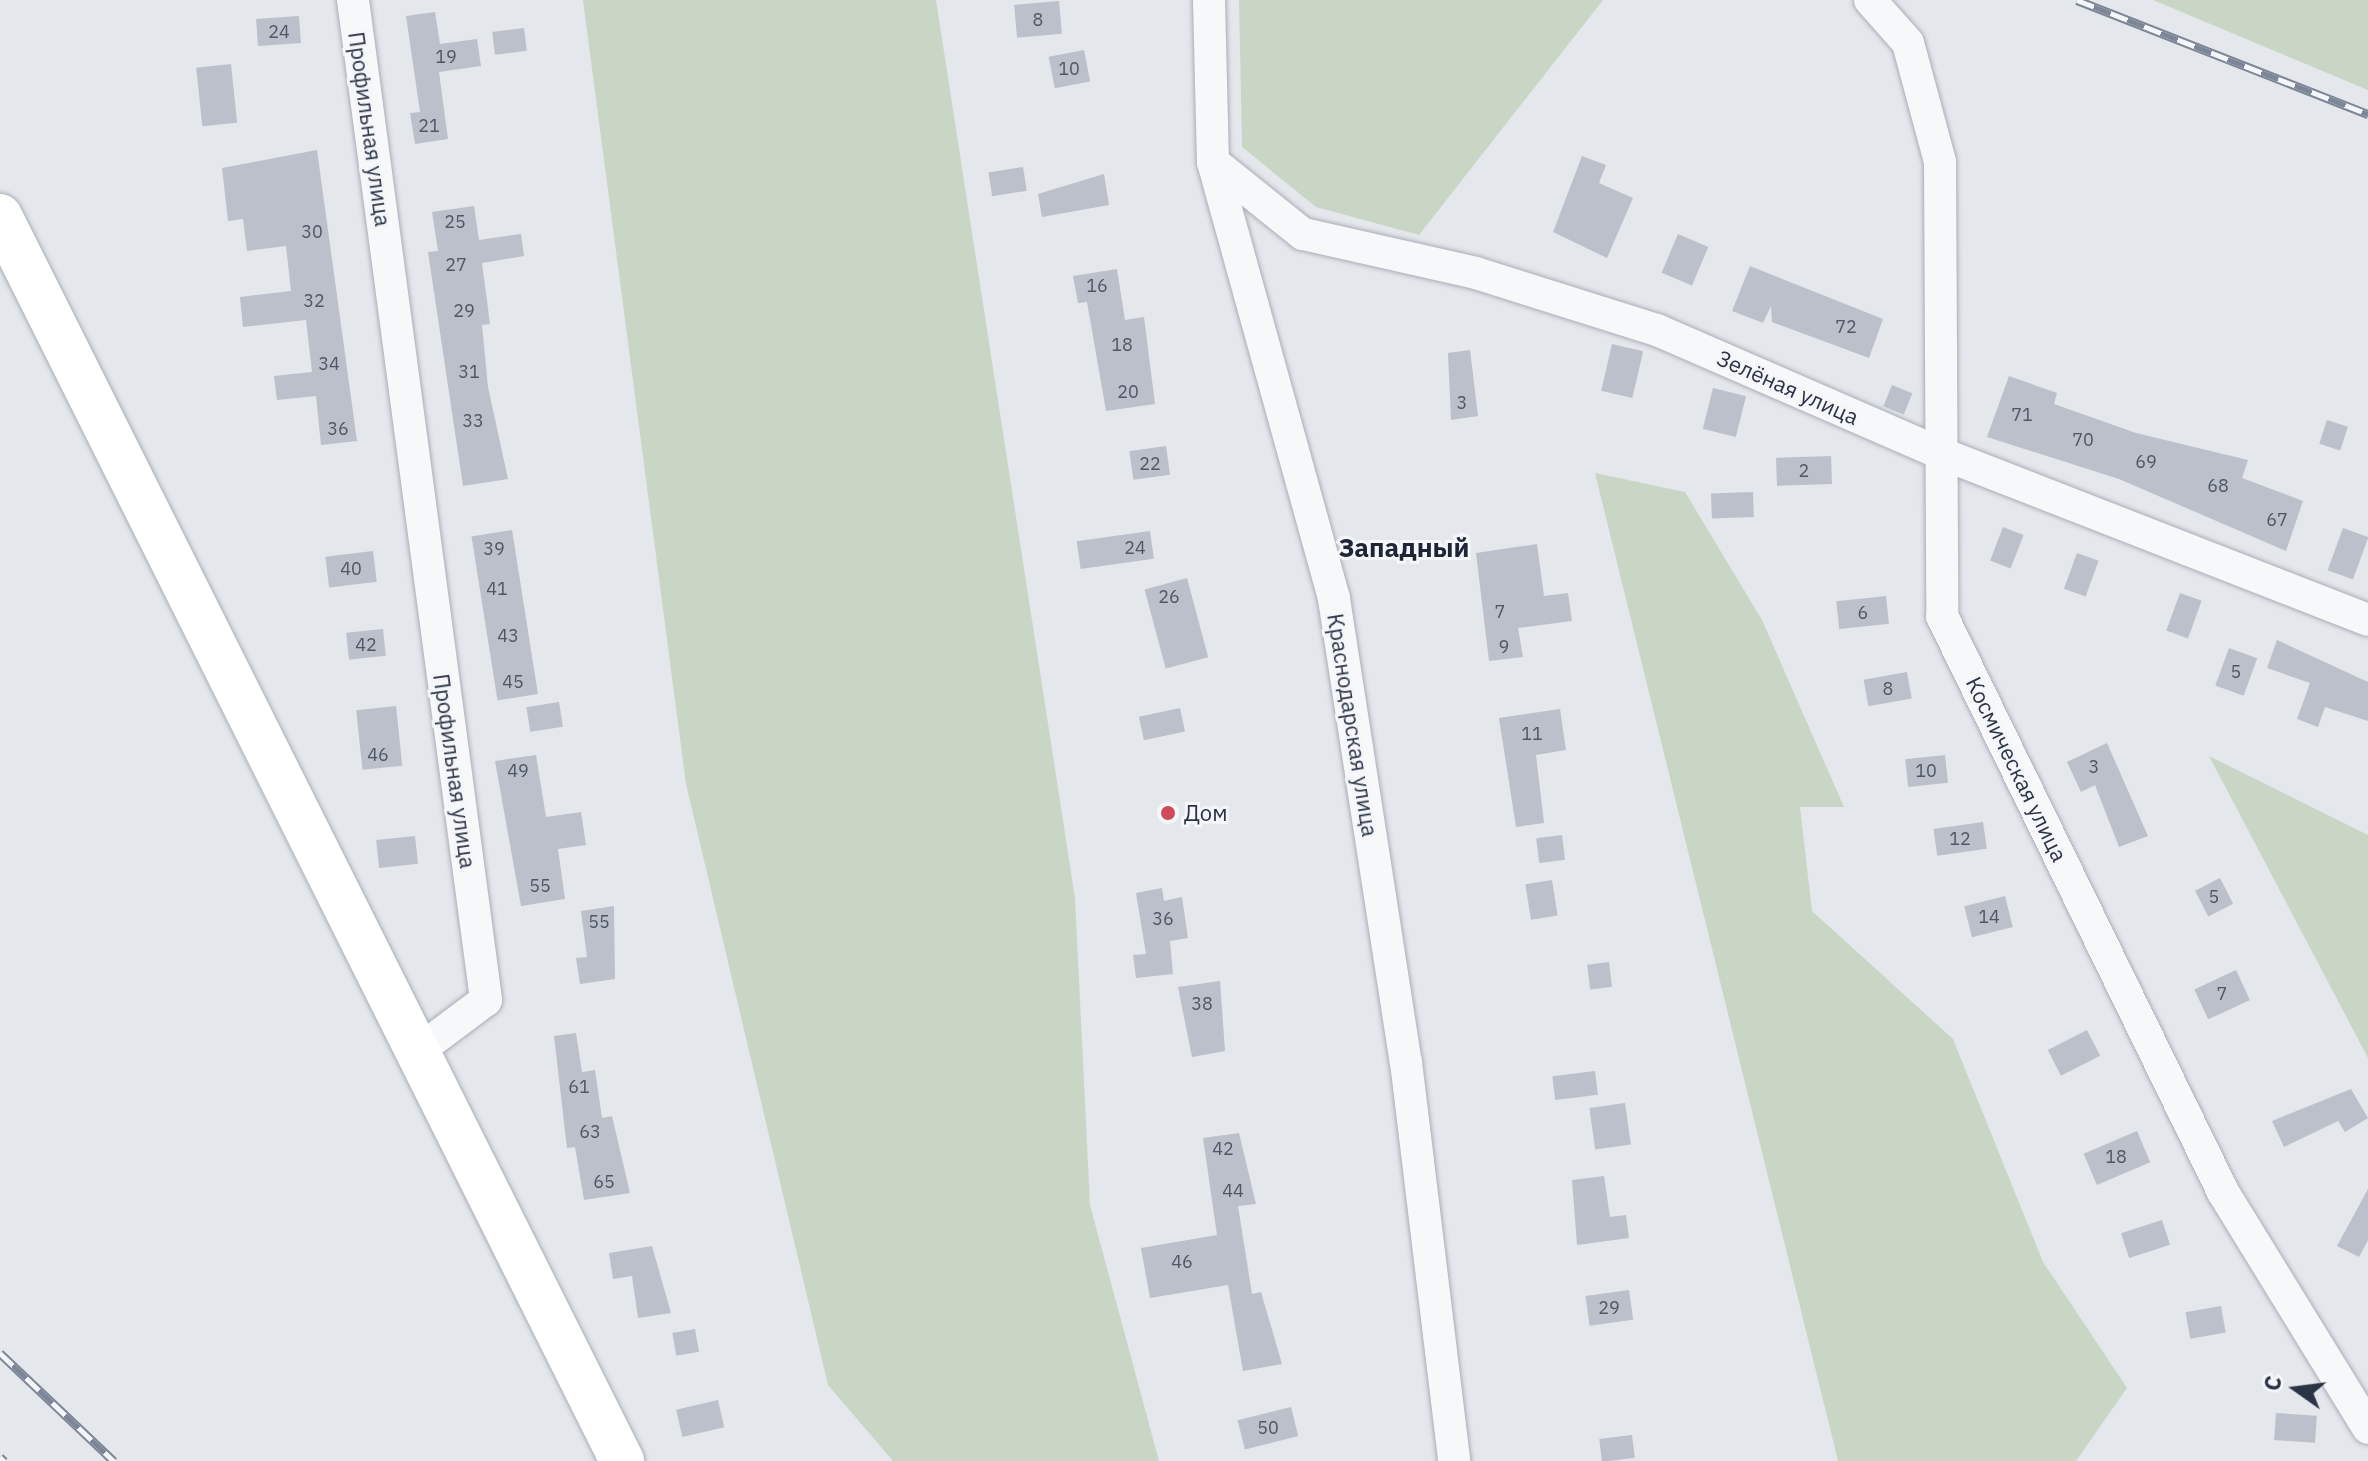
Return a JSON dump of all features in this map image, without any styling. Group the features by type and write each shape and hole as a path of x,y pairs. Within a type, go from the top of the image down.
{"main road":[{"path":"0,216 414,1054 622,1461"}],"street":[{"name":"Профильная улица","path":"353,0 486,1000 414,1054"},
{"name":"Краснодарская улица","path":"1209,0 1213,162 1334,599 1406,1062 1454,1461"},
{"name":"Космическая улица","path":"1870,0 1908,43 1940,162 1942,616 2223,1192 2368,1428"},
{"name":"Зелёная улица","path":"1213,162 1303,234 1476,273 1657,330 1940,453 2368,620"}],"green space":[{"path":"583,0 936,0 1075,898 1090,1205 1159,1461 893,1461 828,1385 686,784"},
{"path":"1239,0 1603,0 1419,235 1316,207 1242,147"},
{"path":"2153,0 2368,0 2368,90"},
{"path":"1595,473 1685,492 1762,620 1844,807 1800,807 1812,911 1953,1039 2043,1262 2127,1388 2076,1461 1838,1461"},
{"path":"2209,756 2368,835 2368,1058"}],"building":[{"path":"1059,1 1062,34 1017,38 1014,5"},
{"path":"435,12 440,44 477,39 481,66 439,72 448,139 415,144 410,113 420,112 406,16"},
{"path":"299,16 301,43 258,46 256,19"},
{"path":"524,28 527,51 495,55 492,32"},
{"path":"1084,50 1090,81 1055,88 1049,57"},
{"path":"231,64 237,123 202,126 196,68"},
{"path":"317,150 357,441 321,445 316,396 277,400 274,376 312,372 306,320 243,327 240,297 291,291 286,246 247,251 243,219 228,221 222,168"},
{"path":"1582,156 1606,165 1599,183 1633,198 1607,258 1553,232"},
{"path":"1023,167 1027,191 992,196 988,172"},
{"path":"1104,174 1109,205 1042,217 1038,194"},
{"path":"474,206 479,240 521,234 524,256 482,263 490,324 482,325 488,387 508,479 463,486 428,252 438,251 432,212"},
{"path":"1678,234 1708,247 1692,286 1662,273"},
{"path":"1750,266 1883,319 1869,358 1772,322 1771,306 1763,323 1732,311"},
{"path":"1117,269 1125,320 1144,317 1155,404 1106,411 1087,302 1078,303 1073,276"},
{"path":"1612,344 1643,351 1632,398 1601,391"},
{"path":"1470,350 1478,416 1451,420 1448,353"},
{"path":"2009,376 2057,393 2054,404 2136,433 2248,460 2242,478 2303,501 2286,551 2119,479 1987,437"},
{"path":"1892,385 1912,393 1904,415 1883,406"},
{"path":"1713,388 1746,396 1736,437 1703,429"},
{"path":"2327,420 2348,427 2340,451 2319,444"},
{"path":"1166,446 1170,475 1133,480 1129,451"},
{"path":"1831,456 1832,484 1777,486 1776,458"},
{"path":"1753,492 1754,517 1712,518 1711,493"},
{"path":"2003,527 2024,535 2011,568 1990,561"},
{"path":"2343,528 2368,537 2353,580 2328,570"},
{"path":"512,530 538,694 497,700 472,536"},
{"path":"1150,531 1154,559 1081,569 1077,541"},
{"path":"1537,544 1544,596 1568,593 1572,621 1518,628 1523,657 1489,661 1476,553"},
{"path":"373,551 377,582 329,588 325,557"},
{"path":"2077,553 2099,561 2086,597 2064,589"},
{"path":"1187,578 1208,657 1166,669 1144,589"},
{"path":"2180,593 2202,601 2188,638 2166,631"},
{"path":"1886,596 1889,624 1839,629 1836,601"},
{"path":"383,629 386,656 349,660 346,633"},
{"path":"2277,640 2368,682 2368,721 2325,707 2318,727 2297,719 2310,683 2267,668"},
{"path":"2229,648 2257,658 2244,696 2215,686"},
{"path":"1907,672 1912,699 1868,706 1864,680"},
{"path":"559,702 563,727 530,732 526,707"},
{"path":"396,706 402,766 362,770 356,710"},
{"path":"1180,708 1185,731 1144,740 1139,717"},
{"path":"1560,709 1566,750 1536,755 1544,823 1516,827 1499,718"},
{"path":"2107,743 2148,836 2119,847 2095,785 2081,792 2067,762"},
{"path":"536,755 546,817 581,812 586,845 558,849 565,899 521,906 495,761"},
{"path":"1945,755 1948,783 1908,787 1905,759"},
{"path":"1983,822 1987,849 1937,856 1933,829"},
{"path":"1562,835 1565,860 1539,863 1536,838"},
{"path":"415,836 418,864 379,868 376,840"},
{"path":"2220,878 2233,904 2208,917 2195,891"},
{"path":"1552,880 1558,916 1531,920 1525,884"},
{"path":"1162,888 1164,901 1182,897 1188,938 1170,941 1173,974 1136,978 1133,955 1146,954 1136,893"},
{"path":"2005,896 2013,927 1972,937 1964,906"},
{"path":"614,906 615,979 580,984 576,958 587,957 581,911"},
{"path":"1609,962 1612,987 1590,989 1587,965"},
{"path":"2236,970 2250,1000 2208,1019 2194,989"},
{"path":"1220,981 1225,1051 1192,1057 1178,987"},
{"path":"2087,1030 2100,1056 2061,1076 2048,1050"},
{"path":"576,1033 582,1072 595,1070 602,1118 612,1116 630,1193 584,1200 575,1147 567,1148 554,1036"},
{"path":"1595,1071 1598,1095 1555,1100 1552,1076"},
{"path":"2351,1089 2368,1118 2345,1132 2338,1121 2284,1147 2272,1121"},
{"path":"1625,1103 1631,1145 1595,1150 1589,1108"},
{"path":"2137,1131 2150,1162 2097,1185 2084,1154"},
{"path":"1239,1133 1256,1204 1238,1206 1252,1294 1261,1292 1282,1364 1243,1371 1228,1285 1150,1298 1141,1248 1217,1235 1203,1138"},
{"path":"1604,1176 1610,1217 1626,1215 1629,1238 1577,1245 1572,1180"},
{"path":"2368,1189 2368,1240 2359,1257 2337,1246"},
{"path":"2162,1220 2170,1245 2129,1258 2121,1233"},
{"path":"652,1246 671,1313 638,1318 632,1276 613,1279 609,1253"},
{"path":"1629,1290 1633,1320 1590,1326 1585,1296"},
{"path":"2221,1306 2226,1333 2190,1339 2186,1312"},
{"path":"695,1329 699,1352 676,1356 672,1333"},
{"path":"718,1400 724,1427 682,1437 676,1410"},
{"path":"1291,1407 1298,1436 1245,1449 1238,1420"},
{"path":"2276,1413 2317,1416 2315,1443 2274,1440"},
{"path":"1632,1435 1635,1458 1602,1461 1599,1439"}],"railway":[{"path":"2077,0 2368,114"},
{"path":"0,1353 114,1461"},
{"path":"0,1457 4,1461"}],"place":[{"name":"Дом","path":"1168,813"}],"district":[{"name":"Западный","path":"1404,548"}]}
